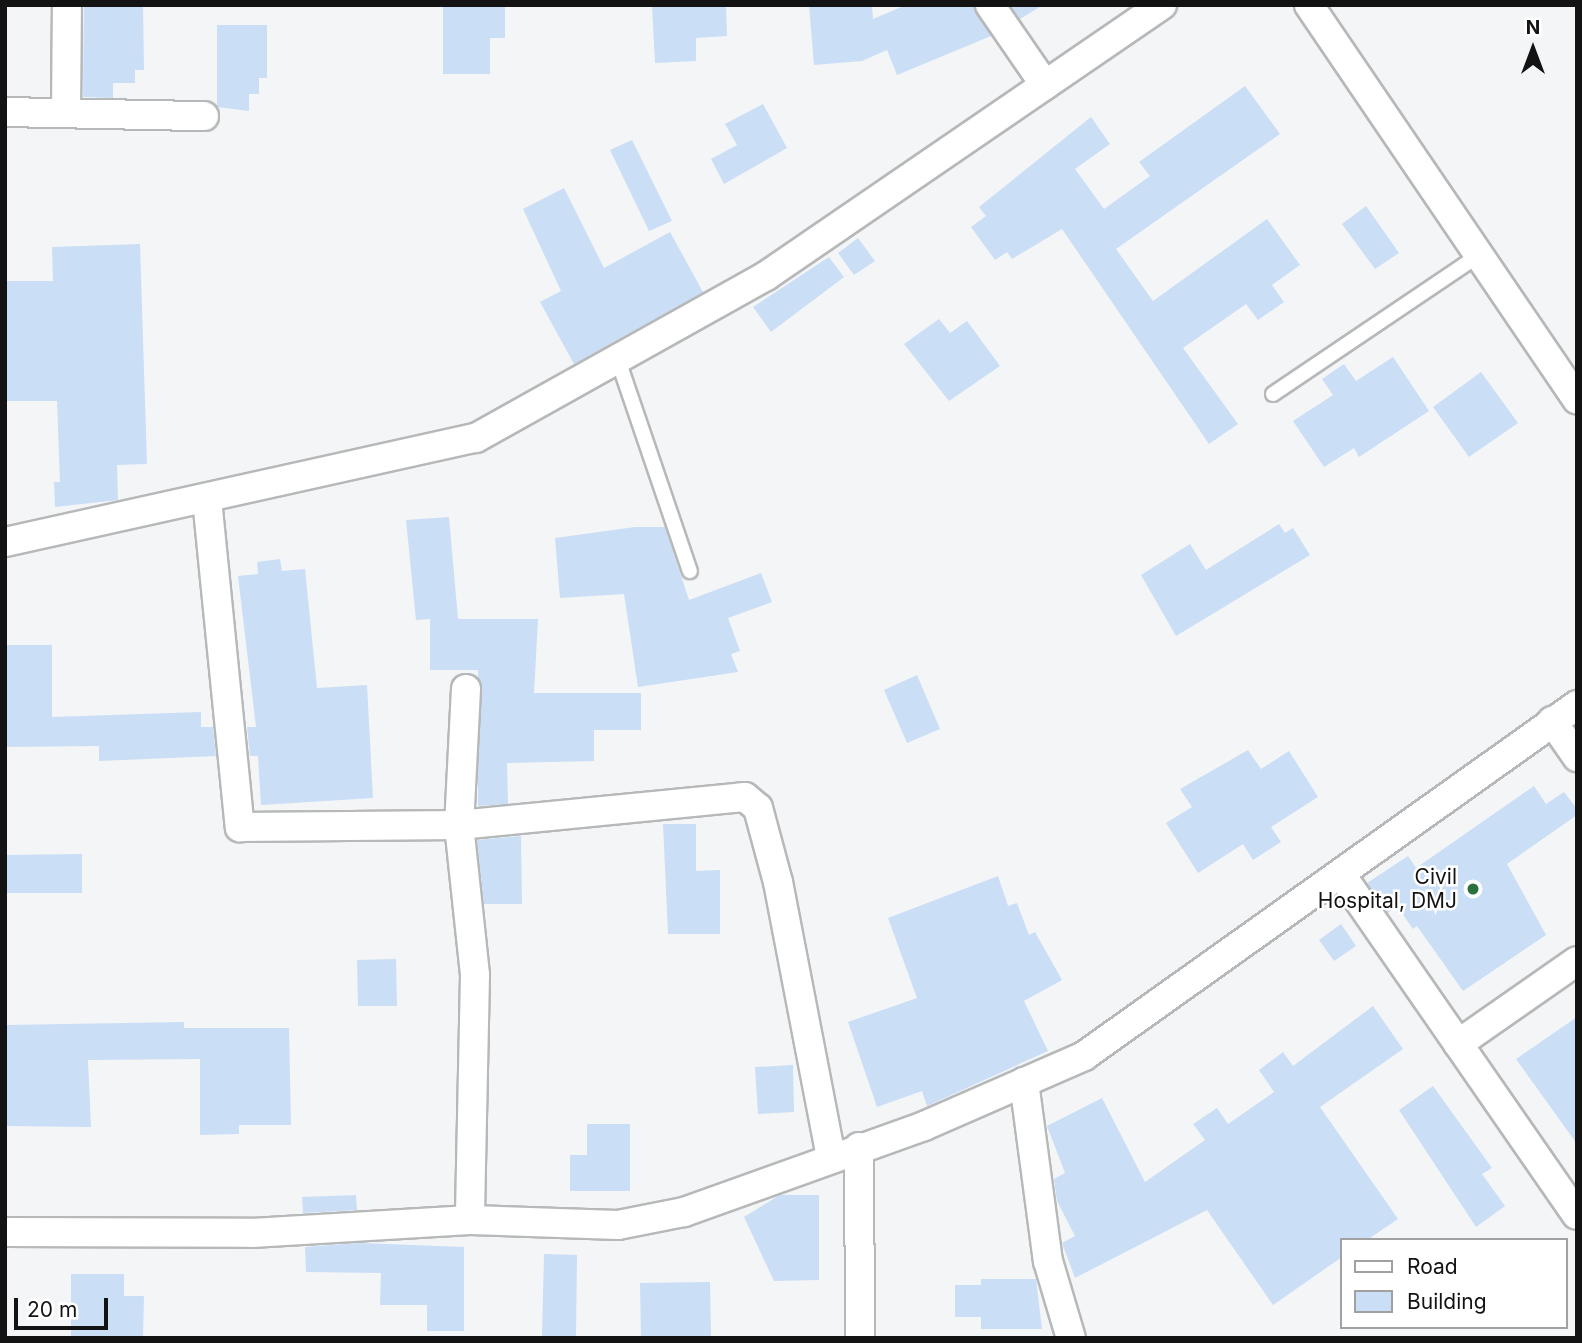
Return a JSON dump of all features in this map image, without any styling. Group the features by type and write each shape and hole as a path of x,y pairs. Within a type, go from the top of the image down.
{"street":[{"path":"66,5 66,113"},
{"path":"990,5 1045,85"},
{"path":"5,542 476,438 765,276 1162,5"},
{"path":"1309,5 1577,400"},
{"path":"5,112 204,116"},
{"path":"207,499 240,827 459,825 745,797 758,808 831,1158"},
{"path":"466,689 459,825 475,975 470,1220"},
{"path":"5,1232 252,1233 470,1220 618,1225 684,1212 831,1158 1084,1056 1342,877 1577,705"},
{"path":"1552,721 1577,757"},
{"path":"1342,877 1577,1215"},
{"path":"1458,1044 1577,961"},
{"path":"1024,1082 1048,1261 1071,1338"},
{"path":"859,1147 860,1338"}],"lane":[{"path":"1273,394 1479,255"},
{"path":"618,360 690,571"}],"building":[{"path":"84,5 143,5 144,70 135,70 135,83 113,83 113,98 83,97"},
{"path":"443,5 505,6 505,38 490,38 490,74 443,74"},
{"path":"726,5 727,36 696,38 696,61 655,63 652,6"},
{"path":"809,5 872,5 873,19 906,5 974,5 991,36 897,75 887,50 862,61 814,65"},
{"path":"1010,5 1043,5 1020,19"},
{"path":"217,25 267,25 267,78 259,78 259,94 249,94 249,111 217,107"},
{"path":"1245,86 1280,134 1116,249 1153,301 1267,219 1300,265 1272,285 1284,302 1258,320 1246,304 1183,348 1238,424 1209,444 1062,229 1012,259 1007,252 995,260 971,227 986,216 979,207 1091,117 1110,144 1075,169 1104,209 1150,176 1139,162"},
{"path":"763,104 787,148 724,184 711,159 737,145 725,124"},
{"path":"632,140 672,221 649,231 610,150"},
{"path":"564,188 604,268 670,232 703,292 574,364 540,302 561,291 523,209"},
{"path":"1366,206 1399,253 1375,269 1342,224"},
{"path":"858,238 875,261 854,275 838,253"},
{"path":"140,244 147,464 117,465 118,500 55,507 54,482 60,482 57,401 5,401 5,281 53,281 52,247"},
{"path":"829,257 844,277 771,332 753,307"},
{"path":"939,319 950,333 967,321 1000,366 949,401 904,344"},
{"path":"1393,357 1429,411 1359,457 1354,448 1324,467 1293,421 1333,395 1322,379 1344,364 1356,381"},
{"path":"1481,372 1518,423 1469,457 1433,407"},
{"path":"449,517 458,619 538,619 534,693 641,693 641,730 594,730 594,761 507,763 508,804 478,806 478,670 430,670 430,619 416,620 406,520"},
{"path":"1279,524 1285,533 1293,528 1310,555 1176,636 1141,575 1190,544 1206,570"},
{"path":"635,527 665,527 689,600 761,573 772,602 728,618 740,651 731,654 738,672 638,687 624,594 560,598 555,538"},
{"path":"280,559 282,571 305,569 317,688 367,685 373,798 261,805 258,756 250,756 247,727 256,727 238,576 258,574 257,562"},
{"path":"7,645 52,645 52,717 201,712 201,727 213,727 216,756 99,761 99,746 5,747"},
{"path":"917,675 940,729 907,743 884,690"},
{"path":"1248,750 1261,769 1289,751 1318,797 1271,827 1281,842 1253,860 1243,844 1198,873 1166,823 1192,807 1180,789"},
{"path":"1534,786 1546,804 1564,792 1577,809 1577,815 1507,864 1546,935 1463,991 1417,926 1413,929 1397,906 1388,913 1367,883 1408,856 1416,868"},
{"path":"663,824 696,824 696,871 720,870 720,934 668,934"},
{"path":"521,836 522,904 484,904 477,840"},
{"path":"82,854 82,893 5,893 5,855"},
{"path":"998,876 1008,906 1017,903 1029,935 1035,932 1062,980 1024,1001 1048,1051 927,1106 922,1091 877,1107 848,1022 917,998 888,918"},
{"path":"1341,924 1356,946 1334,961 1319,940"},
{"path":"396,959 397,1006 358,1006 357,960"},
{"path":"1373,1006 1403,1049 1320,1107 1398,1219 1370,1238 1340,1238 1340,1258 1273,1305 1207,1210 1075,1278 1062,1243 1075,1236 1057,1201 1054,1179 1065,1173 1047,1126 1102,1098 1145,1182 1205,1140 1193,1124 1217,1108 1228,1124 1274,1092 1259,1070 1283,1052 1293,1066"},
{"path":"1577,1017 1577,1144 1516,1059"},
{"path":"184,1022 184,1028 289,1028 291,1125 239,1125 239,1134 200,1135 200,1059 88,1060 91,1127 6,1126 6,1025"},
{"path":"793,1065 794,1112 758,1114 755,1067"},
{"path":"1433,1086 1492,1168 1482,1174 1505,1206 1476,1227 1399,1110"},
{"path":"587,1124 630,1124 630,1191 570,1191 570,1155 587,1155"},
{"path":"356,1195 357,1210 303,1213 302,1197"},
{"path":"780,1195 819,1195 819,1280 774,1281 744,1217"},
{"path":"360,1243 464,1247 464,1331 427,1331 427,1305 380,1305 381,1273 306,1272 305,1247"},
{"path":"544,1254 577,1255 576,1338 542,1338"},
{"path":"71,1274 124,1274 124,1296 144,1296 143,1338 71,1338"},
{"path":"981,1279 1036,1279 1042,1329 981,1329 981,1317 955,1317 955,1285 981,1285"},
{"path":"710,1282 711,1338 641,1338 640,1283"}],"place":[{"name":"Civil Hospital, DMJ","path":"1473,889"}]}
